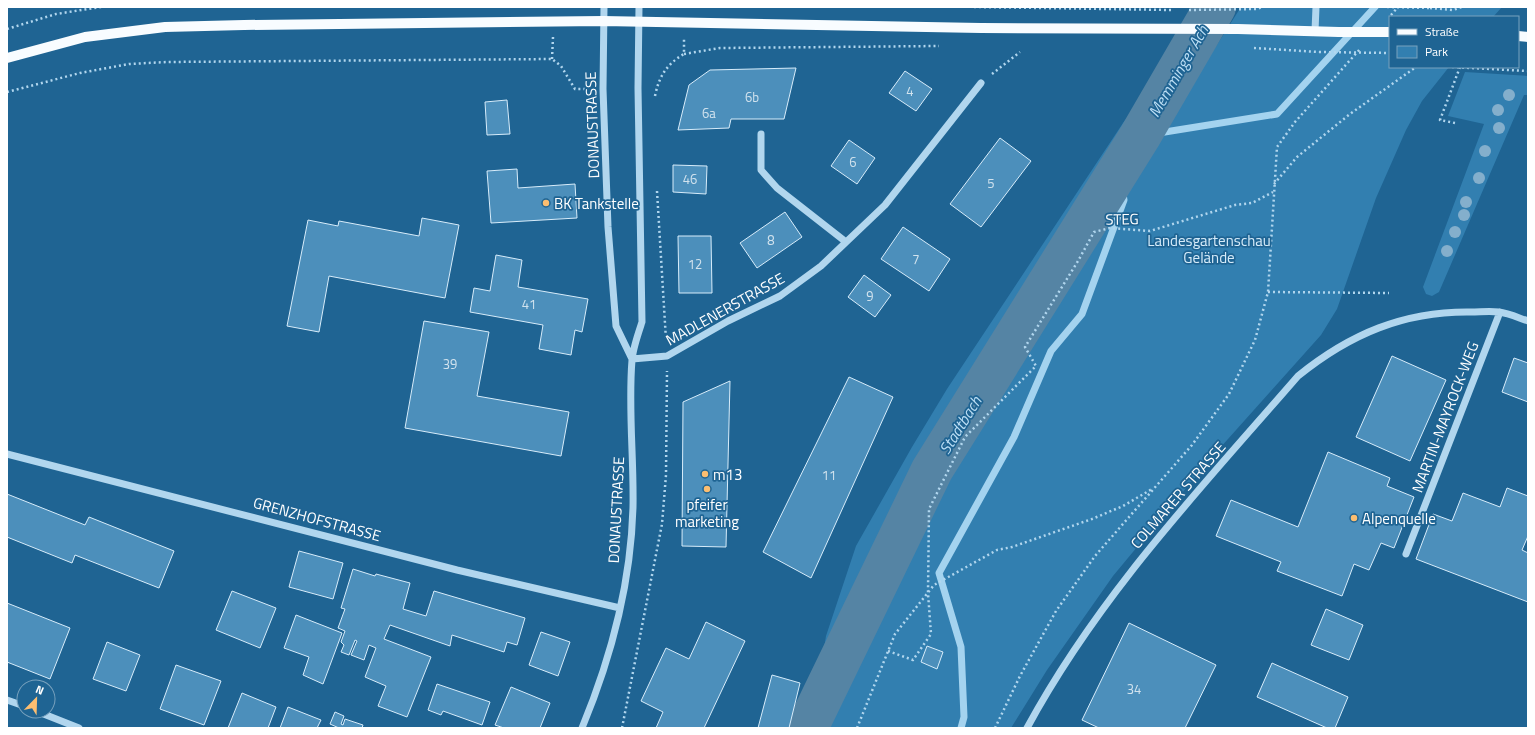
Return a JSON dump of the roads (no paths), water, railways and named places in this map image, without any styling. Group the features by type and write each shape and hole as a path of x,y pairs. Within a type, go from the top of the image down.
{"main road":[{"path":"7,58 85,37 165,28 603,21 981,28 1238,29 1389,32"}],"street":[{"name":"DONAUSTRASSE","path":"604,7 603,89 608,227 616,326 632,359"},
{"name":"DONAUSTRASSE","path":"582,728 598,690 620,608 630,552 633,507 632,359 642,322 638,7"},
{"path":"1315,31 1316,7"},
{"name":"MADLENERSTRASSE","path":"632,359 667,356 728,321 780,296 821,266 885,205 981,82"},
{"path":"761,134 762,170 777,188 846,242"},
{"name":"COLMARER STRASSE","path":"1028,728 1074,648 1144,553 1298,376 1314,363 1347,342 1367,331 1392,322 1450,311 1500,312 1528,321"},
{"name":"MARTIN-MAYROCK-WEG","path":"1406,554 1500,312"},
{"name":"GRENZHOFSTRASSE","path":"7,454 457,570 620,608"},
{"path":"56,719 79,728"}],"waterway":[{"name":"Stadtbach","path":"807,728 932,470 1140,136 1215,7"},
{"path":"1140,136 1277,114 1375,7"},
{"path":"961,728 964,717 961,647 939,573 1014,437 1051,351 1082,314 1124,200 1119,169"}],"place":[{"name":"BK Tankstelle","path":"546,203"},
{"name":"m13","path":"705,474"},
{"name":"pfeifer marketing","path":"707,489"},
{"name":"Alpenquelle","path":"1354,518"}],"water label":[{"name":"Memminger Ach","path":"1178,71"}],"park label":[{"name":"Landesgartenschau Gelände","path":"1209,248"}]}
